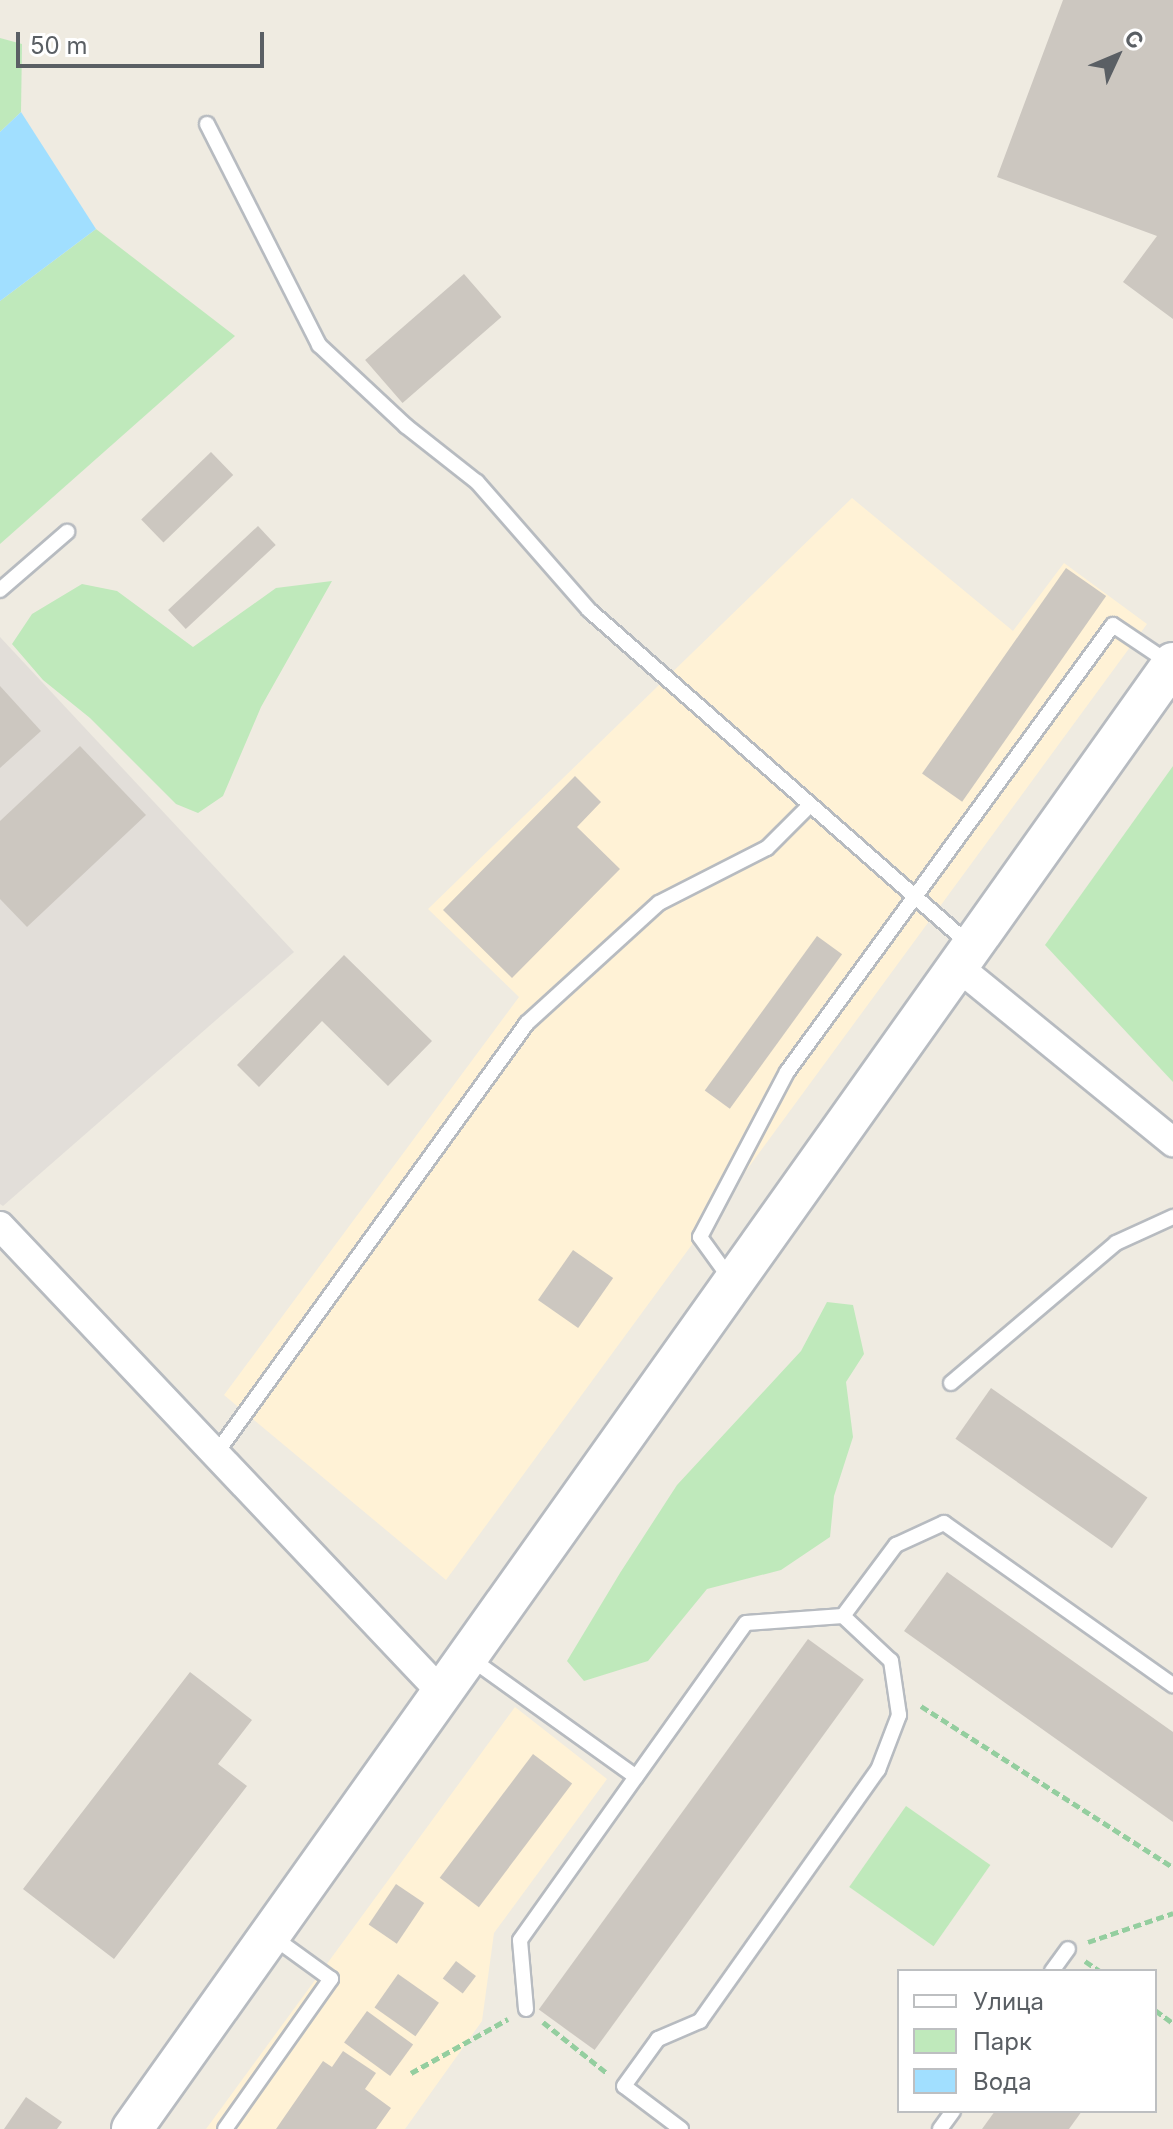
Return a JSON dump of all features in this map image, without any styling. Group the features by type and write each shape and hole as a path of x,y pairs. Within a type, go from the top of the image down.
{"main road":[{"path":"132,2129 273,1937 1172,664"}],"street":[{"path":"964,956 1173,1142"},
{"path":"0,1226 444,1695"}],"lane":[{"path":"207,124 319,345 406,426 477,482 589,610 913,897 964,956"},
{"path":"0,590 67,532"},
{"path":"734,1283 700,1237 787,1072 1113,625 1172,664"},
{"path":"215,1455 527,1023 659,903 767,848 810,805"},
{"path":"951,1383 1116,1243 1173,1217"},
{"path":"843,1616 896,1545 944,1523 1173,1685"},
{"path":"526,2009 520,1940 746,1623 843,1616 891,1661 899,1715 878,1770 700,2021 658,2039 624,2086 681,2129"},
{"path":"470,1658 636,1777"},
{"path":"225,2129 331,1979 273,1937"},
{"path":"1053,1969 1068,1949"}],"path":[{"path":"896,1698 936,1711 1173,1867"},
{"path":"1068,1949 1173,1913"},
{"path":"411,2073 526,2009 624,2086"}],"shaded area":[{"path":"852,498 1013,631 1064,563 1147,624 446,1580 224,1395 519,997 428,909"},
{"path":"0,637 294,952 3,1206 0,1204"},
{"path":"515,1707 607,1779 494,1933 482,2021 405,2129 206,2129"}],"green space":[{"path":"0,38 22,44 21,112 0,132"},
{"path":"96,229 235,336 0,544 0,301"},
{"path":"332,581 261,707 223,796 198,813 176,804 90,718 43,680 12,644 32,614 82,584 117,591 193,647 276,588"},
{"path":"1173,766 1173,1082 1045,945"},
{"path":"827,1302 853,1305 864,1354 846,1382 853,1437 834,1496 830,1537 781,1570 707,1589 648,1661 584,1681 567,1661 620,1573 677,1485 801,1351"},
{"path":"906,1806 990,1865 934,1946 849,1887"}],"water":[{"path":"21,112 96,229 0,301 0,132"}],"building":[{"path":"1063,0 1173,0 1173,319 1123,282 1157,236 997,177"},
{"path":"464,274 501,317 403,403 365,360"},
{"path":"211,452 233,475 163,542 141,519"},
{"path":"258,526 276,545 186,629 168,610"},
{"path":"1066,568 1106,596 962,802 922,774"},
{"path":"0,686 41,731 0,768"},
{"path":"80,746 146,815 27,927 0,899 0,821"},
{"path":"575,776 601,802 577,827 620,869 512,978 443,910"},
{"path":"817,936 842,954 730,1109 705,1091"},
{"path":"344,955 432,1041 388,1086 322,1021 259,1087 237,1065"},
{"path":"573,1250 613,1278 578,1328 538,1300"},
{"path":"991,1388 1147,1498 1112,1548 955,1439"},
{"path":"947,1572 1173,1732 1173,1822 904,1631"},
{"path":"808,1639 864,1680 595,2050 539,2010"},
{"path":"190,1672 252,1720 218,1764 247,1786 114,1959 23,1889"},
{"path":"533,1754 572,1783 479,1907 440,1878"},
{"path":"396,1884 424,1903 397,1944 369,1925"},
{"path":"456,1961 476,1976 463,1994 443,1979"},
{"path":"398,1974 439,2003 415,2036 374,2008"},
{"path":"367,2011 413,2045 390,2076 344,2043"},
{"path":"343,2051 376,2073 365,2089 391,2108 376,2129 276,2129 323,2061 332,2067"},
{"path":"26,2097 62,2122 57,2129 4,2129"},
{"path":"994,2113 1081,2113 1069,2129 982,2129"}]}
